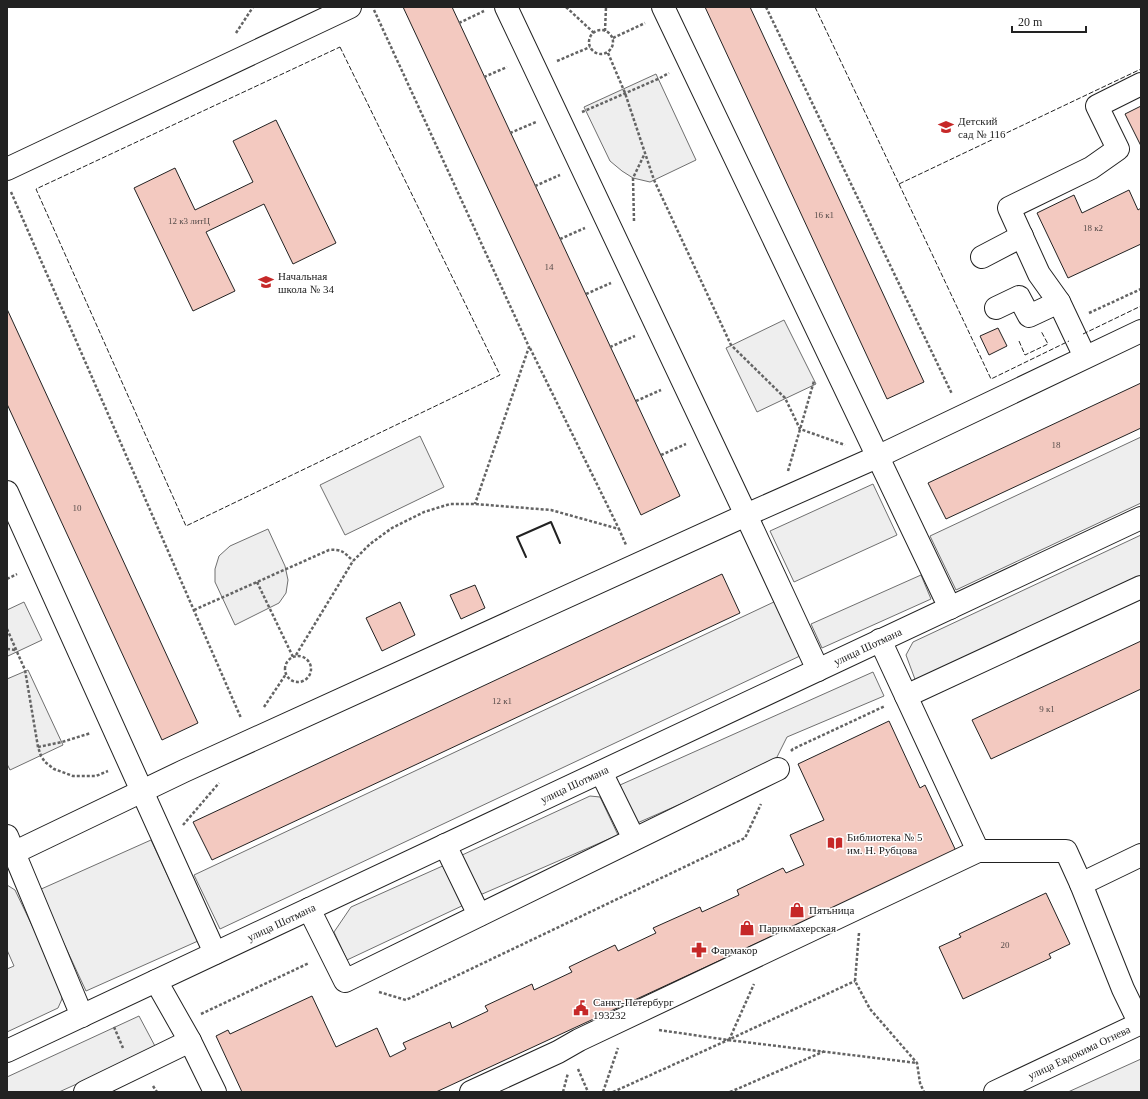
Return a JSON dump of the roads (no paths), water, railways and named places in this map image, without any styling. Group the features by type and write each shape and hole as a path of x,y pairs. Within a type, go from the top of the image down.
{"street":[{"path":"7,169 350,7"},
{"path":"496,9 746,515 818,670"},
{"path":"656,14 825,346 950,608"},
{"path":"1085,358 1059,302 1039,274 1009,208 1091,168 1118,149 1097,106 1141,84"},
{"path":"982,257 1022,236"},
{"path":"996,308 1020,296 1029,316 1059,302"},
{"path":"82,1016 9,848 141,791 746,515 878,457 1141,330"},
{"path":"7,492 215,953"},
{"name":"улица Шотмана","path":"7,1051 1141,518"},
{"path":"906,696 1141,587"},
{"path":"880,640 978,851"},
{"path":"309,909 345,981 778,768"},
{"path":"601,772 634,839"},
{"path":"445,845 480,915"},
{"path":"471,1092 558,1052 579,1040 978,851 1066,851 1081,884 1123,989 1140,1023"},
{"path":"1081,884 1141,855"},
{"path":"156,981 186,1032 215,1092"},
{"name":"улица Евдокима Огнева","path":"995,1092 1140,1023"},
{"path":"85,1092 186,1032"}],"place":[{"name":"Детский сад № 116","path":"946,127"},
{"name":"Начальная школа № 34","path":"266,282"},
{"name":"Библиотека № 5 им. Н. Рубцова","path":"835,843"},
{"name":"Пятьница","path":"797,910"},
{"name":"Парикмахерская","path":"747,928"},
{"name":"Фармакор","path":"699,950"},
{"name":"Санкт-Петербург 193232","path":"581,1008"}]}
